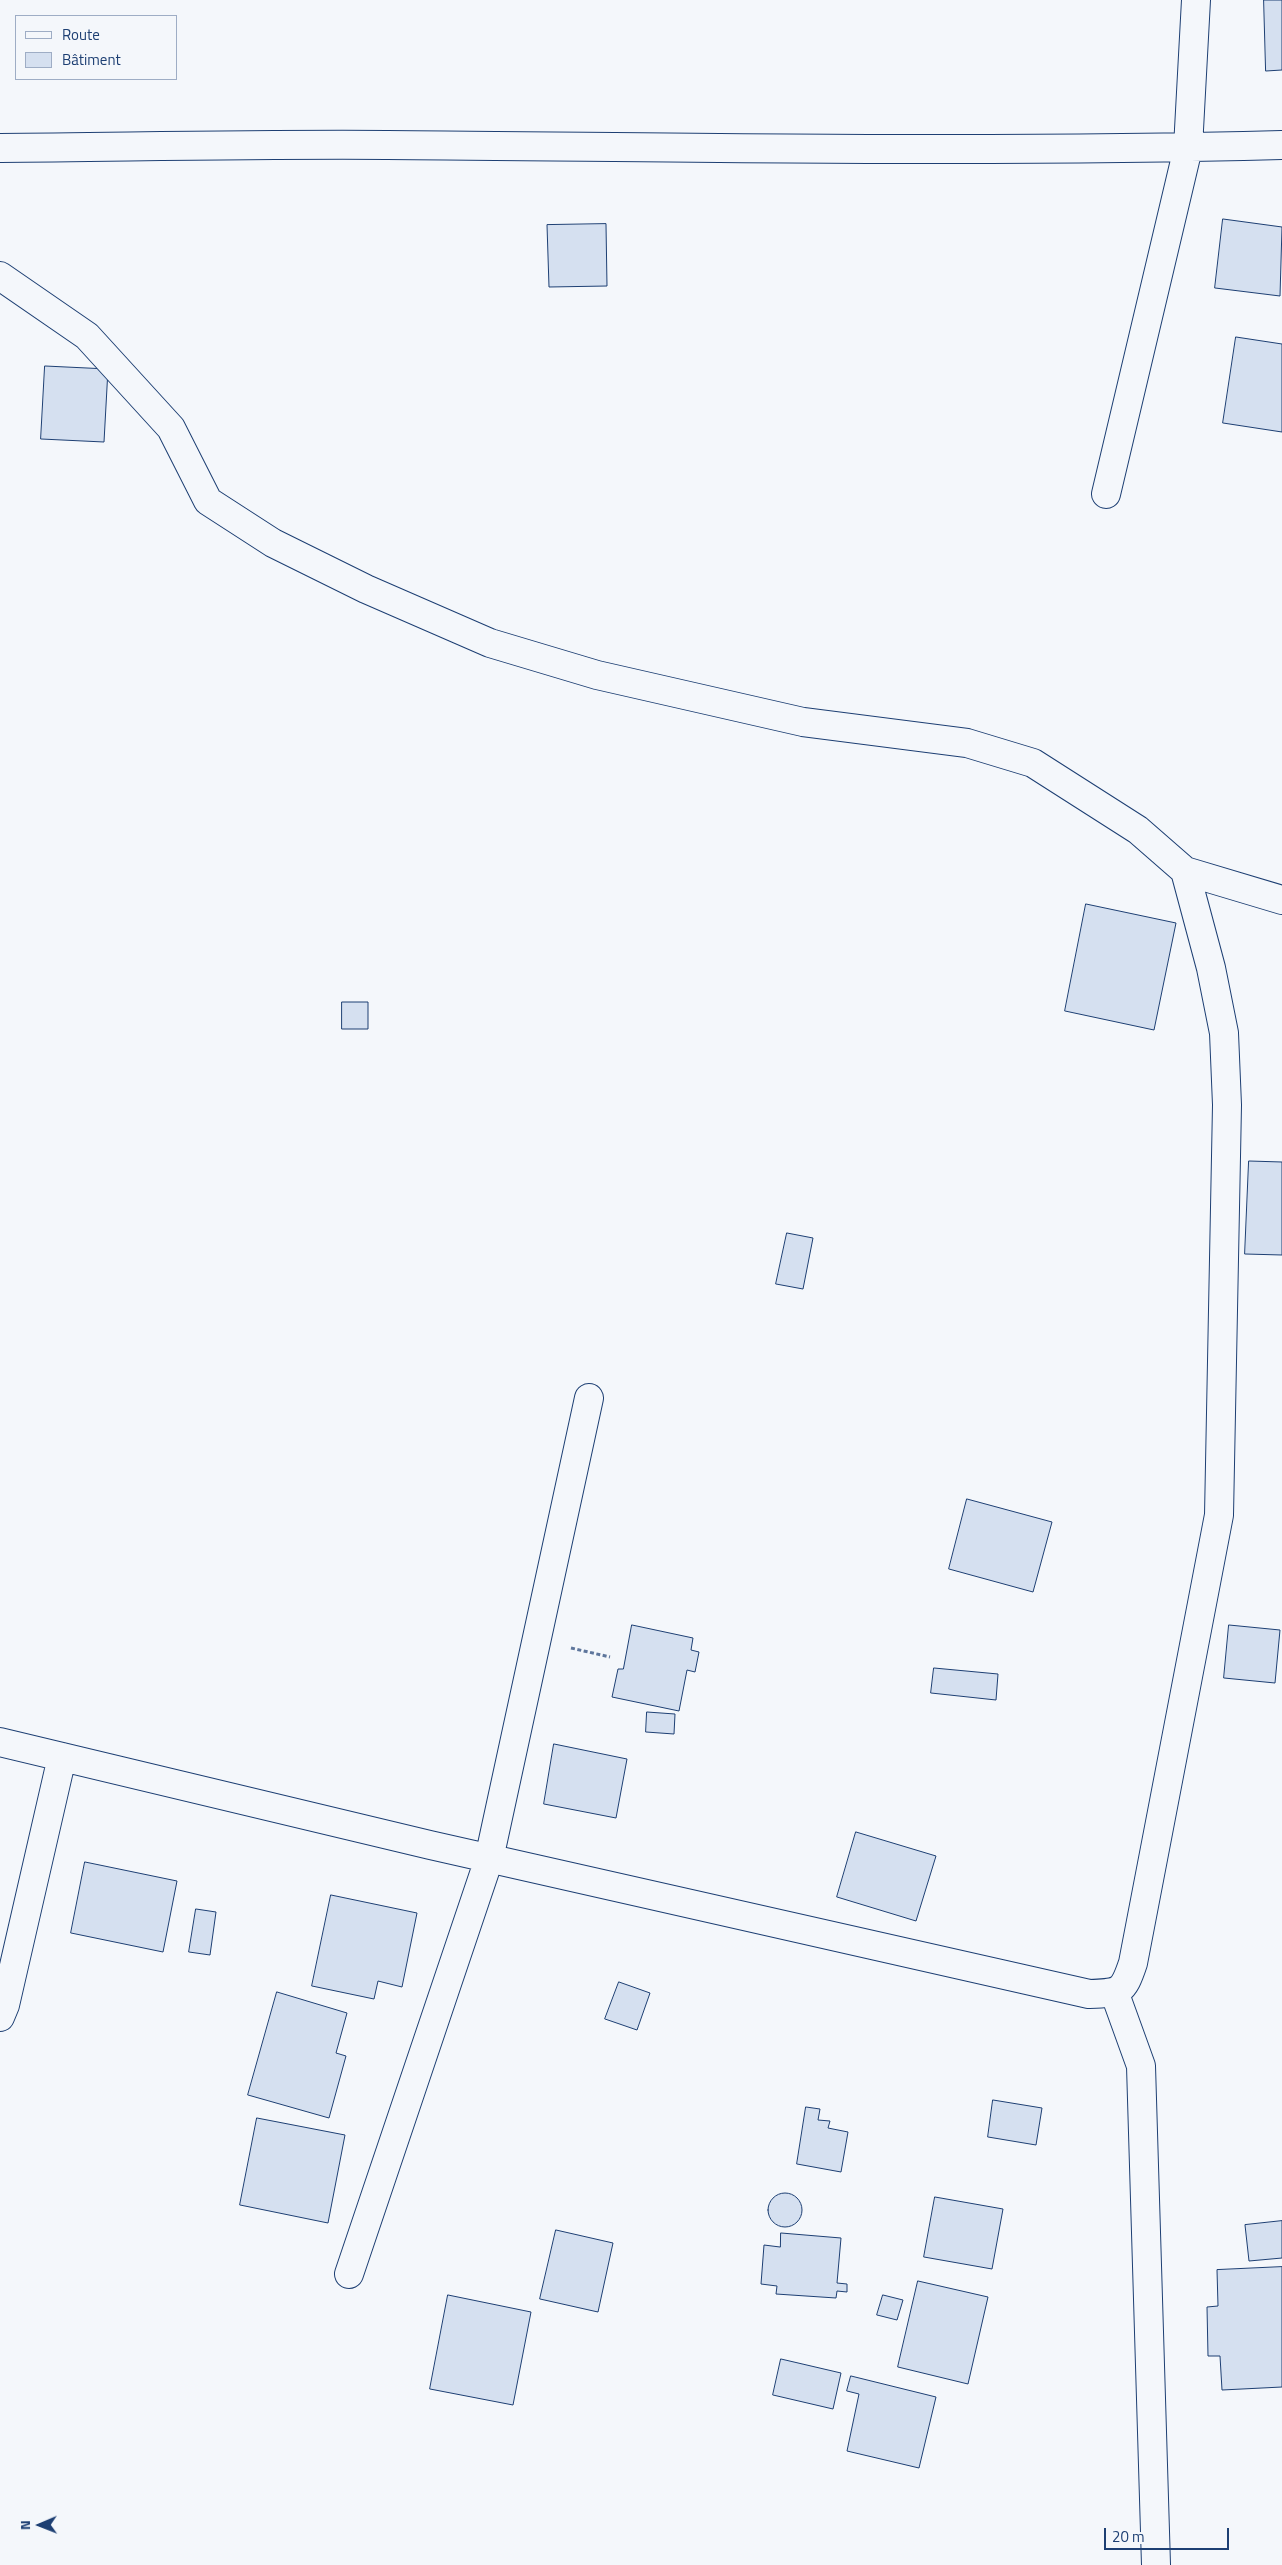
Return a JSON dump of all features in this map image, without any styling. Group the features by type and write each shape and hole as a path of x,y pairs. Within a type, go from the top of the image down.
{"street":[{"path":"1106,494 1188,148 1196,0"},
{"path":"0,148 391,145 817,149 1188,148 1282,145"},
{"path":"0,276 87,336 171,428 208,501 273,543 366,589 490,643 597,676 803,722 967,743 1033,763 1138,830 1185,871 1282,900"},
{"path":"0,1742 489,1859 1089,1994 1115,1994 1126,1985 1133,1963 1219,1515 1227,1106 1224,1033 1210,968 1185,871"},
{"path":"348,2274 489,1859 589,1398"},
{"path":"0,2016 5,2005 62,1757"},
{"path":"1115,1994 1141,2066 1156,2565"}],"building":[{"path":"1264,0 1282,0 1282,70 1266,71"},
{"path":"1223,219 1282,227 1280,296 1215,288"},
{"path":"606,224 607,286 549,287 547,225"},
{"path":"1236,337 1282,344 1282,432 1223,423"},
{"path":"45,366 108,369 104,442 41,439"},
{"path":"1086,904 1176,923 1154,1030 1065,1011"},
{"path":"342,1002 368,1002 368,1029 342,1029"},
{"path":"1249,1161 1282,1162 1282,1255 1245,1254"},
{"path":"787,1233 813,1238 803,1289 776,1284"},
{"path":"967,1499 1052,1522 1033,1592 949,1569"},
{"path":"632,1625 693,1638 691,1650 699,1652 695,1672 687,1670 679,1711 612,1697 618,1669 623,1669"},
{"path":"1229,1625 1280,1630 1275,1683 1224,1678"},
{"path":"934,1668 998,1674 996,1700 931,1693"},
{"path":"647,1712 675,1714 674,1734 646,1732"},
{"path":"554,1744 627,1759 616,1818 544,1804"},
{"path":"856,1832 936,1856 916,1921 837,1897"},
{"path":"85,1862 177,1881 163,1952 71,1933"},
{"path":"331,1895 417,1913 402,1987 378,1981 374,1999 312,1986"},
{"path":"196,1909 216,1912 210,1955 189,1952"},
{"path":"619,1982 650,1993 637,2030 605,2019"},
{"path":"277,1992 347,2013 336,2053 346,2056 329,2118 248,2095"},
{"path":"993,2100 1042,2108 1036,2145 988,2137"},
{"path":"806,2107 820,2109 818,2120 830,2121 828,2128 848,2132 841,2172 797,2164"},
{"path":"257,2118 345,2135 328,2223 240,2205"},
{"path":"785,2193 797,2198 802,2210 797,2222 785,2227 773,2222 768,2210 773,2198"},
{"path":"935,2197 1003,2209 992,2269 924,2257"},
{"path":"1282,2221 1282,2258 1249,2261 1245,2225"},
{"path":"556,2230 613,2243 598,2312 540,2299"},
{"path":"781,2233 841,2238 837,2283 847,2284 847,2292 837,2291 836,2298 776,2294 777,2286 761,2284 764,2245 780,2247"},
{"path":"1282,2267 1282,2387 1222,2390 1220,2356 1208,2356 1207,2307 1218,2306 1217,2270"},
{"path":"918,2281 988,2297 968,2384 898,2367"},
{"path":"448,2295 531,2312 513,2405 430,2389"},
{"path":"883,2295 903,2300 897,2320 877,2315"},
{"path":"781,2359 841,2373 833,2409 773,2395"},
{"path":"851,2376 936,2397 919,2468 847,2451 859,2394 847,2391"}]}
